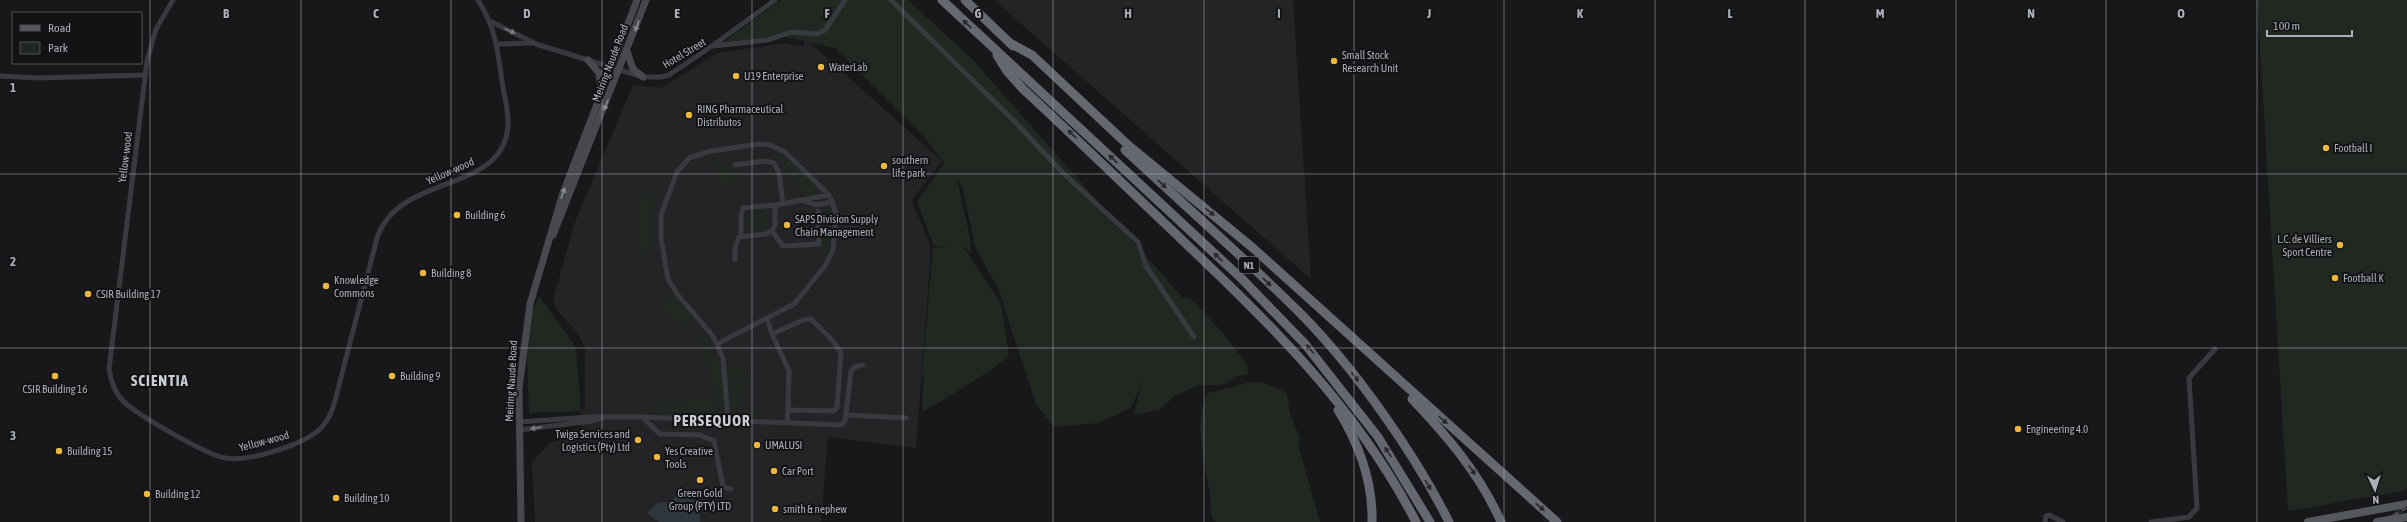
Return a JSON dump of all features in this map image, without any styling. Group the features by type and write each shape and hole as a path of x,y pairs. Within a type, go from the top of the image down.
{"highway":[{"name":"N1","path":"942,0 1242,279 1305,344 1378,437 1430,522"},
{"name":"N1","path":"965,0 1303,316 1351,372 1376,405 1429,485 1449,522"},
{"path":"1010,43 1032,56 1128,145 1253,248 1557,522"},
{"path":"993,48 1007,71 1023,89 1226,282 1300,357 1352,420 1396,486 1416,522"},
{"path":"1352,337 1449,439 1487,492 1501,522"},
{"path":"1300,357 1334,404 1358,449 1368,481 1372,522"}],"main road":[{"path":"2308,522 2407,504"},
{"path":"2377,522 2407,517"}],"street":[{"name":"Yellow-wood","path":"173,0 153,36 145,75 109,366 112,382 123,401 140,413 210,454 227,458 241,459 305,439 318,431 328,420 335,401 377,238 388,215 403,203 484,167 501,149 508,124 497,44 490,21 478,0"},
{"name":"Meiring Naude Road","path":"520,522 520,378 526,322 536,279 563,193 637,0"},
{"name":"Meiring Naude Road","path":"548,244 559,222 646,0"},
{"path":"712,46 775,0"},
{"name":"Hotel Street","path":"532,43 643,77 661,77 670,75 712,46 768,40 791,32 818,34 825,30 845,0"},
{"path":"891,0 1018,125 1062,172 1138,242 1146,266 1194,336"},
{"path":"490,21 524,36 532,43"},
{"path":"497,44 532,43"},
{"path":"627,51 633,69 643,77"},
{"path":"588,60 600,75 600,96"},
{"path":"0,76 51,78 145,75"},
{"path":"717,344 794,304 827,262 834,246 836,213 829,195 788,155 774,146 759,144 697,154 685,161 677,172 661,215 661,238 668,279 678,295 708,328 717,344 725,370 728,419"},
{"path":"735,165 765,161 774,163 779,173 784,204"},
{"path":"735,260 735,244 741,236 741,216 743,208 804,201 829,195"},
{"path":"804,201 816,205 833,202"},
{"path":"741,236 766,234 772,231 775,225 775,205"},
{"path":"772,231 783,246 819,244 818,211"},
{"path":"767,319 789,372 787,422"},
{"path":"772,334 803,320 811,319 833,341 842,356 836,410 788,410"},
{"path":"2151,522 2189,517 2197,508 2189,378 2215,349"},
{"path":"519,422 602,418 728,419 837,425 844,423 851,372 854,367 863,365"},
{"path":"846,415 906,418"},
{"path":"519,430 591,421 602,418"},
{"path":"644,419 660,434 700,435 714,441 722,487 731,489"},
{"path":"2045,522 2046,516 2049,515 2063,522"}],"shaded area":[{"path":"995,0 1293,0 1311,279 1010,14"},
{"path":"806,39 942,161 912,200 931,248 916,448 828,437 821,522 535,522 532,462 551,442 570,438 568,434 572,429 581,429 581,411 585,409 585,348 578,334 557,310 553,300 575,222 633,85 661,88 717,53 785,43 803,47"},
{"path":"679,493 700,504 700,522 659,522 647,513 657,503 672,501"}],"green space":[{"path":"781,0 908,0 973,60 1183,298 1189,298 1203,311 1247,364 1248,375 1236,376 1223,385 1198,385 1175,396 1159,410 1133,415 1143,381 1131,408 1098,423 1054,427 1036,404 999,291 975,246 962,186 957,179 970,238 971,254 963,246 1001,303 1009,356 968,385 923,411 922,401 924,376 922,375 933,248 951,246 934,246 917,202 944,163 925,138 835,48 786,37 722,43"},
{"name":"L.C. de Villiers Sport Centre","path":"2257,0 2407,0 2407,489 2404,491 2288,511"},
{"path":"780,154 823,189 808,200 779,160"},
{"path":"715,161 734,168 734,188 721,185"},
{"path":"640,197 653,197 652,251 645,250 640,255"},
{"path":"831,206 829,253 822,255 822,224 825,224 827,211 822,209"},
{"path":"767,211 767,230 749,228 748,215"},
{"path":"672,292 693,316 682,330 660,305"},
{"path":"539,296 576,347 581,411 529,413 526,325"},
{"path":"696,321 720,363 725,416 720,416"},
{"path":"727,356 731,356 738,392 736,366 746,367 744,395 740,395 741,399 739,399 741,408 734,410 774,415 771,419 732,416"},
{"path":"1262,382 1287,393 1290,413 1299,436 1299,448 1320,522 1216,522 1212,517 1210,495 1201,444 1200,431 1203,405 1208,393 1247,383"},
{"path":"712,398 716,415 650,412 648,405"}],"railway":[{"path":"2383,522 2407,507"}],"place":[{"name":"Small Stock Research Unit","path":"1334,61"},
{"name":"WaterLab","path":"821,67"},
{"name":"U19 Enterprise","path":"736,76"},
{"name":"RING Pharmaceutical Distributos","path":"689,115"},
{"name":"Football I","path":"2326,148"},
{"name":"southern life park","path":"884,166"},
{"name":"Building 6","path":"457,215"},
{"name":"SAPS Division Supply Chain Management","path":"787,225"},
{"name":"L.C. de Villiers Sport Centre","path":"2340,245"},
{"name":"Building 8","path":"423,273"},
{"name":"Football K","path":"2335,278"},
{"name":"Knowledge Commons","path":"326,286"},
{"name":"CSIR Building 17","path":"88,294"},
{"name":"CSIR Building 16","path":"55,376"},
{"name":"Building 9","path":"392,376"},
{"name":"Engineering 4.0","path":"2018,429"},
{"name":"Twiga Services and Logistics (Pty) Ltd","path":"638,440"},
{"name":"UMALUSI","path":"757,445"},
{"name":"Building 15","path":"59,451"},
{"name":"Yes Creative Tools","path":"657,457"},
{"name":"Car Port","path":"774,471"},
{"name":"Green Gold Group (PTY) LTD","path":"700,480"},
{"name":"Building 12","path":"147,494"},
{"name":"Building 10","path":"336,498"},
{"name":"smith & nephew","path":"775,509"}],"district":[{"name":"SCIENTIA","path":"160,381"},
{"name":"PERSEQUOR","path":"712,421"}]}
